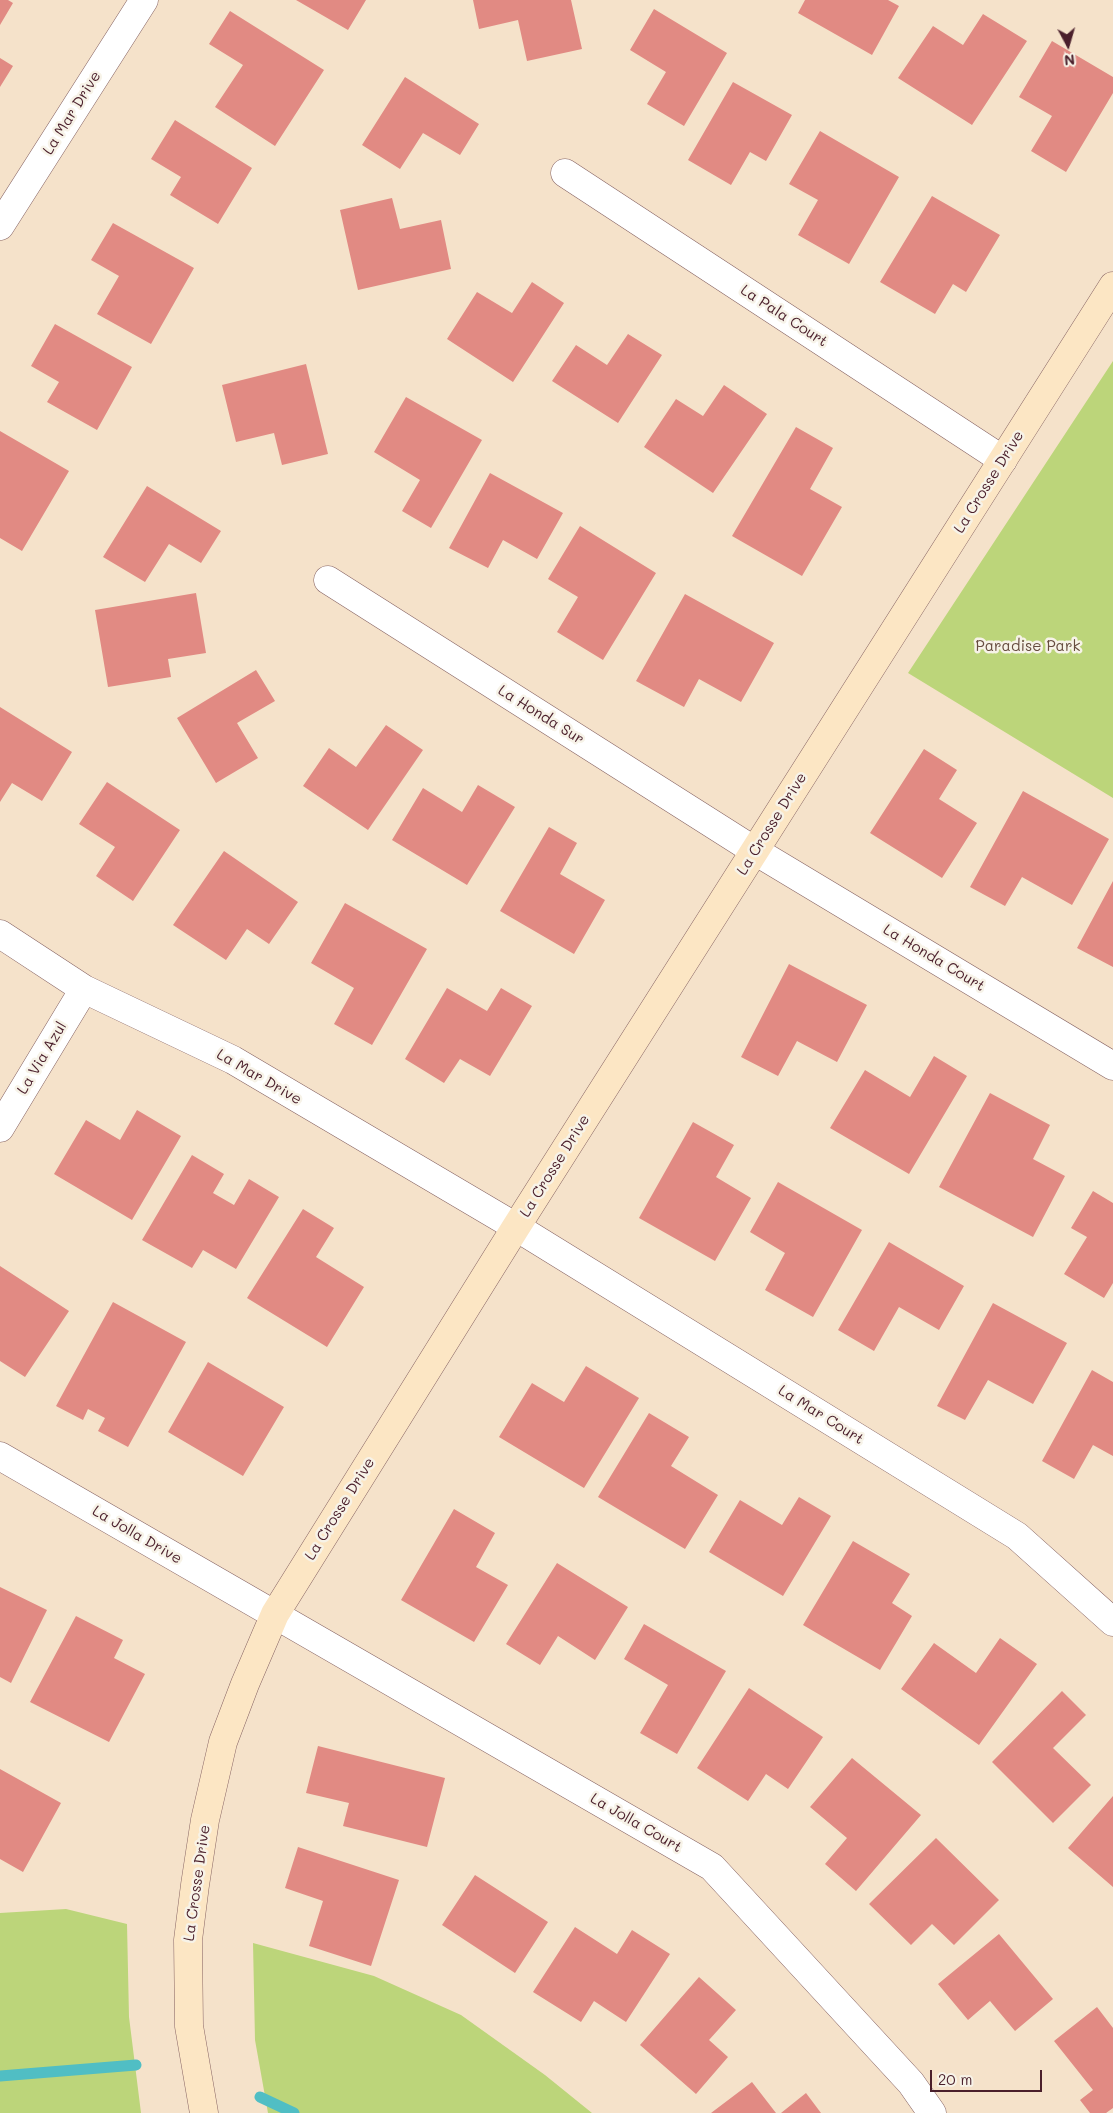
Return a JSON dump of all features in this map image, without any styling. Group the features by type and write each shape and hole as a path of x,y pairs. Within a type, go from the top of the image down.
{"street":[{"name":"La Mar Drive","path":"0,226 144,0"},
{"name":"La Pala Court","path":"565,173 1003,460"},
{"name":"La Crosse Drive","path":"204,2113 189,2026 188,1940 194,1885 205,1820 224,1742 245,1684 275,1614 516,1227 1113,286"},
{"name":"La Honda Sur","path":"328,580 755,850"},
{"name":"La Honda Court","path":"755,850 1113,1066"},
{"name":"La Mar Drive","path":"0,934 84,988 233,1060 516,1227"},
{"name":"La Via Azul","path":"0,1128 84,988"},
{"name":"La Mar Court","path":"516,1227 1017,1536 1113,1622"},
{"name":"La Jolla Drive","path":"0,1456 275,1614"},
{"name":"La Jolla Court","path":"275,1614 712,1867 911,2083 932,2113"}],"green space":[{"name":"Paradise Park","path":"1113,361 1113,798 908,673"},
{"path":"66,1909 127,1924 129,2017 141,2113 0,2113 0,1913"},
{"path":"253,1943 374,1976 461,2015 545,2075 592,2113 268,2113 255,2040"}],"building":[{"path":"0,0 8,0 13,3 0,25"},
{"path":"296,0 366,0 348,30"},
{"path":"473,0 571,0 582,49 527,61 518,20 479,29"},
{"path":"805,0 888,0 899,6 872,55 798,13"},
{"path":"654,9 727,53 684,126 647,104 666,72 630,50"},
{"path":"230,11 324,70 275,146 215,107 243,65 209,44"},
{"path":"983,14 1027,41 972,125 898,78 933,26 963,45"},
{"path":"1052,41 1113,77 1113,93 1066,172 1031,151 1052,116 1019,97"},
{"path":"0,58 13,66 0,87"},
{"path":"405,77 479,124 460,155 423,133 400,169 362,145"},
{"path":"733,82 792,115 766,161 750,152 731,185 688,160"},
{"path":"175,120 252,168 218,224 170,195 181,177 151,159"},
{"path":"820,131 899,177 849,264 798,235 818,200 789,184"},
{"path":"932,196 1000,235 966,292 953,284 935,314 880,282"},
{"path":"392,198 400,229 441,220 451,269 358,290 340,210"},
{"path":"113,223 194,268 151,344 97,314 119,276 91,260"},
{"path":"532,282 564,303 513,382 447,339 477,292 512,313"},
{"path":"55,324 132,367 97,430 47,402 59,382 31,366"},
{"path":"628,334 662,355 618,423 552,381 576,345 607,365"},
{"path":"306,364 328,454 282,465 274,433 236,442 222,385"},
{"path":"724,385 767,414 713,493 644,447 676,399 703,416"},
{"path":"406,397 482,440 431,528 402,511 420,480 374,452"},
{"path":"796,427 833,448 810,489 842,507 802,576 732,536"},
{"path":"0,431 69,471 22,551 0,538"},
{"path":"490,473 563,513 537,559 503,540 488,568 449,548"},
{"path":"147,486 221,531 201,563 169,544 145,582 103,557"},
{"path":"580,526 656,573 603,660 557,632 578,597 548,579"},
{"path":"196,593 206,653 168,659 171,677 108,687 95,610"},
{"path":"685,594 774,643 741,702 699,679 684,707 636,681"},
{"path":"256,670 275,701 237,723 258,758 216,783 177,718"},
{"path":"0,707 72,752 42,801 12,783 0,802"},
{"path":"386,725 423,750 368,830 303,786 329,748 356,767"},
{"path":"924,749 957,770 939,799 977,823 942,878 870,833"},
{"path":"107,782 180,830 133,901 96,876 115,847 79,824"},
{"path":"478,785 515,807 467,885 392,840 423,788 462,812"},
{"path":"1023,791 1109,839 1072,905 1022,877 1005,906 970,887"},
{"path":"549,827 577,843 560,874 605,900 574,954 500,911"},
{"path":"224,851 298,902 269,944 247,929 226,960 173,925"},
{"path":"1113,881 1113,967 1077,948"},
{"path":"345,903 427,949 372,1045 334,1024 354,988 311,963"},
{"path":"789,964 867,1005 837,1062 797,1041 778,1076 741,1057"},
{"path":"447,988 487,1011 501,988 532,1006 490,1076 460,1059 444,1083 405,1059"},
{"path":"934,1056 967,1076 909,1174 830,1128 865,1070 910,1097"},
{"path":"990,1093 1050,1125 1033,1159 1065,1176 1033,1237 939,1187"},
{"path":"137,1110 181,1136 132,1220 54,1174 86,1120 120,1140"},
{"path":"693,1122 734,1145 716,1177 751,1198 715,1261 639,1218"},
{"path":"192,1155 224,1174 213,1193 234,1205 249,1179 279,1197 236,1269 203,1250 192,1268 142,1240"},
{"path":"778,1182 862,1230 813,1317 765,1290 785,1253 750,1232"},
{"path":"1093,1191 1113,1203 1113,1283 1104,1298 1064,1274 1087,1237 1071,1228"},
{"path":"303,1209 334,1228 316,1257 364,1287 327,1347 247,1298"},
{"path":"889,1242 964,1286 939,1330 899,1307 874,1351 838,1330"},
{"path":"0,1266 69,1311 25,1377 0,1361"},
{"path":"113,1302 186,1342 128,1447 98,1431 105,1418 88,1409 83,1420 56,1406"},
{"path":"993,1303 1067,1343 1033,1404 988,1380 965,1420 937,1406"},
{"path":"208,1362 284,1407 243,1476 168,1432"},
{"path":"586,1366 639,1398 584,1488 499,1437 532,1383 564,1402"},
{"path":"1092,1370 1113,1382 1113,1456 1093,1445 1074,1479 1042,1461"},
{"path":"649,1413 689,1437 671,1466 718,1495 685,1549 598,1497"},
{"path":"799,1497 831,1516 783,1596 709,1552 740,1500 782,1525"},
{"path":"454,1509 495,1533 476,1567 508,1585 474,1642 401,1600"},
{"path":"853,1541 910,1574 892,1603 912,1616 880,1670 803,1625"},
{"path":"557,1563 628,1607 595,1660 558,1636 540,1665 506,1644"},
{"path":"0,1587 47,1610 11,1683 0,1677"},
{"path":"76,1616 123,1640 114,1658 145,1674 109,1742 30,1702"},
{"path":"644,1624 726,1671 677,1754 640,1733 668,1685 624,1659"},
{"path":"1000,1638 1037,1664 979,1745 901,1689 934,1643 976,1673"},
{"path":"749,1688 823,1737 788,1789 766,1774 748,1801 697,1768"},
{"path":"1062,1691 1086,1715 1053,1748 1091,1785 1053,1823 992,1762"},
{"path":"318,1746 445,1778 427,1847 343,1826 349,1803 306,1793"},
{"path":"852,1758 921,1815 856,1891 825,1864 847,1838 810,1807"},
{"path":"0,1769 61,1803 23,1872 0,1859"},
{"path":"1113,1796 1113,1887 1068,1848"},
{"path":"936,1838 999,1900 954,1945 932,1924 911,1945 869,1904"},
{"path":"298,1847 399,1880 371,1966 309,1946 323,1901 285,1888"},
{"path":"475,1875 548,1922 515,1973 442,1925"},
{"path":"575,1927 617,1954 632,1930 670,1954 626,2022 594,2001 581,2022 533,1992"},
{"path":"999,1934 1053,1999 1015,2031 990,2001 968,2020 938,1984"},
{"path":"699,1977 736,2010 709,2040 728,2057 696,2094 640,2045"},
{"path":"1097,2007 1113,2028 1113,2108 1106,2113 1090,2113 1080,2100 1093,2090 1054,2041"},
{"path":"752,2082 776,2113 711,2113"},
{"path":"806,2093 821,2113 781,2113"}],"waterway":[{"path":"0,2076 136,2065"},
{"path":"260,2097 294,2113"}]}
